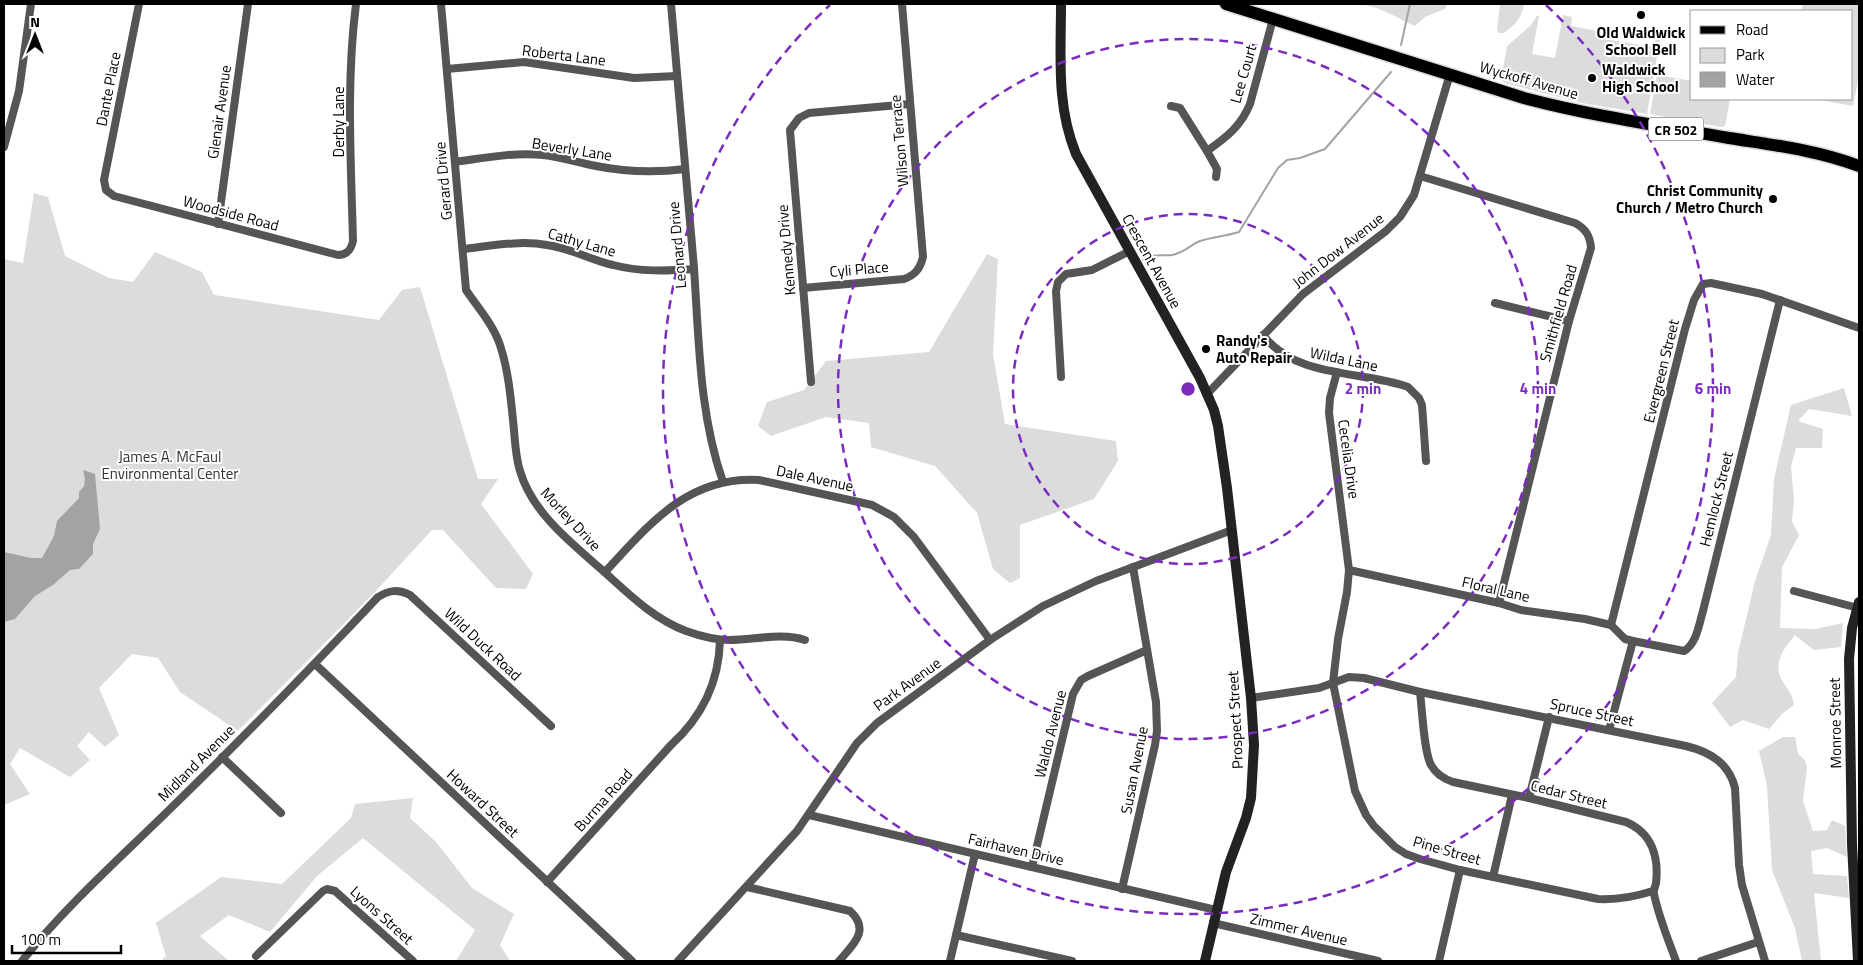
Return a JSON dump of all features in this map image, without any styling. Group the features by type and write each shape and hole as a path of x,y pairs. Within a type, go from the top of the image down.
{"main road":[{"name":"Crescent Avenue","path":"1061,4 1061,89 1065,121 1076,154 1208,393 1218,426 1232,530"},
{"name":"Wyckoff Avenue","path":"1226,4 1567,109 1610,118 1807,150 1859,166"},
{"name":"Prospect Street","path":"1204,961 1226,872 1246,818 1251,798 1254,745 1251,698 1232,530"},
{"name":"Monroe Street","path":"1858,961 1849,659 1852,628 1859,605"}],"street":[{"path":"4,147 19,91 31,4"},
{"name":"Dante Place","path":"104,180 139,4"},
{"name":"Glenair Avenue","path":"218,224 248,4"},
{"name":"Derby Lane","path":"353,241 351,113 356,4"},
{"name":"Gerard Drive","path":"441,4 466,290 493,329 500,346"},
{"name":"Leonard Drive","path":"671,4 694,270 699,353 707,422 712,447 723,482"},
{"name":"Wilson Terrace","path":"902,4 923,257 915,273"},
{"name":"Lee Court","path":"1207,151 1229,136 1245,115 1250,104 1273,19"},
{"name":"Roberta Lane","path":"447,69 524,62 634,78 677,76"},
{"name":"John Dow Avenue","path":"1208,393 1303,294 1393,225 1408,206 1420,176 1450,74"},
{"name":"Kennedy Drive","path":"811,382 790,130 798,118 809,113 910,104"},
{"path":"1171,106 1180,108 1217,169 1216,177"},
{"name":"Beverly Lane","path":"455,162 499,156 541,155 624,170 651,172 685,169"},
{"name":"Smithfield Road","path":"1420,176 1575,224 1585,230 1590,242 1591,248 1569,321 1498,603"},
{"name":"Woodside Road","path":"104,180 106,190 114,196 338,255 347,253 353,241"},
{"name":"Cathy Lane","path":"462,249 528,243 545,244 558,246 596,260 630,269 659,271 694,270"},
{"path":"1061,377 1056,291 1058,282 1066,274 1092,270 1130,251"},
{"name":"Cyli Place","path":"803,288 904,279 915,273"},
{"name":"Evergreen Street","path":"1611,625 1685,329 1696,295 1704,284 1762,294 1859,328"},
{"name":"Hemlock Street","path":"1633,641 1684,651 1693,643 1780,300"},
{"path":"1495,304 1569,321"},
{"name":"Wilda Lane","path":"1263,335 1276,350 1297,363 1401,384 1414,391 1422,405 1426,461"},
{"name":"Morley Drive","path":"500,346 510,390 516,457 524,484 546,516 568,539 641,606 656,616 687,631 720,640 784,637 796,637 805,640"},
{"name":"Cecelia Drive","path":"1337,372 1330,398 1329,413 1348,551"},
{"name":"Dale Avenue","path":"605,572 634,541 672,506 694,492 723,482 746,479 759,480 872,505 894,517 914,536 990,640"},
{"name":"Park Avenue","path":"678,961 797,831 866,733 990,640 1018,621 1060,597 1096,581 1232,530"},
{"name":"Pine Street","path":"1348,551 1347,592 1338,640 1333,683 1353,784 1366,816 1383,837 1406,854 1460,870 1598,899 1617,900 1653,891"},
{"name":"Susan Avenue","path":"1122,889 1157,731 1156,702 1133,567"},
{"name":"Floral Lane","path":"1349,570 1498,603 1521,610 1585,619 1611,625 1625,639 1633,641"},
{"path":"1794,590 1859,605"},
{"name":"Midland Avenue","path":"22,961 69,909 222,757 378,597 393,591"},
{"name":"Wild Duck Road","path":"393,591 404,592 410,595 551,726"},
{"name":"Burma Road","path":"547,882 692,725 709,697 718,670 720,640"},
{"path":"1609,730 1633,641"},
{"name":"Waldo Avenue","path":"1032,867 1076,687 1088,676 1147,650"},
{"name":"Howard Street","path":"314,664 632,961"},
{"name":"Spruce Street","path":"1251,698 1302,692 1349,677 1364,678 1420,692 1700,749 1716,758 1729,770 1735,788 1742,885 1765,961"},
{"name":"Cedar Street","path":"1420,692 1431,766 1445,779 1626,822 1640,830 1652,844 1655,852 1656,884 1653,891 1676,961"},
{"path":"1529,798 1549,717"},
{"path":"222,757 281,813"},
{"path":"1493,877 1512,795"},
{"name":"Fairhaven Drive","path":"809,815 1216,910"},
{"path":"950,961 975,854"},
{"path":"1439,961 1460,870"},
{"path":"747,887 850,911 858,918 860,924 859,934 857,941 839,961"},
{"name":"Lyons Street","path":"256,956 309,904 323,891 327,890 335,891 412,961"},
{"name":"Zimmer Avenue","path":"1213,923 1378,961"},
{"path":"956,935 1072,961"},
{"path":"1701,961 1758,942"}],"green space":[{"path":"1359,4 1447,4 1445,9 1425,17 1415,26 1381,10"},
{"path":"1500,4 1524,4 1517,21 1504,33 1499,33 1497,30"},
{"path":"1803,4 1859,4 1859,76 1853,106 1820,100 1853,100 1853,10 1801,10"},
{"path":"1563,15 1572,17 1571,26 1598,31 1599,26 1613,28 1611,40 1654,47 1656,36 1663,38 1660,40 1647,114 1582,103 1505,83 1501,80 1507,46 1531,25 1537,16 1539,16 1532,54 1555,58"},
{"path":"1657,75 1690,81 1690,100 1730,100 1725,126 1721,127 1650,114"},
{"name":"James A. McFaul Environmental Center","path":"34,193 48,197 65,256 109,278 133,282 155,252 202,272 214,295 379,320 402,290 420,287 478,479 498,479 481,504 533,574 526,589 496,588 443,530 432,530 373,594 238,731 180,692 158,658 132,654 99,688 119,735 105,747 89,732 77,746 90,760 70,777 20,748 10,764 30,794 4,805 4,259 23,263"},
{"path":"987,254 998,259 993,354 1005,424 1116,441 1118,461 1094,499 1020,525 1020,578 1010,583 993,569 977,513 935,466 871,447 869,423 826,417 771,436 758,426 767,402 804,390 826,361 929,352"},
{"path":"1844,388 1852,416 1809,409 1798,421 1823,429 1822,448 1796,448 1791,467 1794,499 1792,521 1799,535 1782,567 1780,628 1816,629 1843,623 1841,647 1814,650 1795,635 1782,654 1779,664 1780,676 1792,697 1794,705 1783,713 1769,729 1743,720 1730,727 1712,703 1736,677 1738,653 1755,581 1771,535 1774,479 1791,405"},
{"path":"1783,737 1795,737 1798,754 1805,760 1807,768 1803,801 1813,831 1827,830 1832,820 1845,826 1847,857 1827,848 1811,851 1813,874 1847,876 1849,898 1814,893 1821,961 1802,961 1795,928 1772,870 1767,786 1759,751"},
{"path":"413,798 410,818 436,842 472,888 514,914 500,945 510,961 456,961 475,930 363,838 317,876 270,932 229,915 200,936 229,961 161,961 166,956 156,923 221,877 282,884 351,818 355,804"}],"water":[{"path":"83,470 95,474 100,529 93,544 93,554 79,569 70,570 53,585 35,596 15,619 4,622 4,552 31,558 42,558 54,536 57,521 79,498 79,492 84,486 85,479"}],"waterway":[{"path":"1401,45 1410,4"},
{"path":"1143,260 1154,256 1176,254 1200,241 1239,232 1278,168 1287,160 1300,158 1325,149 1391,72"}],"place":[{"name":"Old Waldwick School Bell","path":"1641,15"},
{"name":"Waldwick High School","path":"1592,78"},
{"name":"Christ Community Church / Metro Church","path":"1773,199"},
{"name":"Randy's Auto Repair","path":"1206,349"}]}
